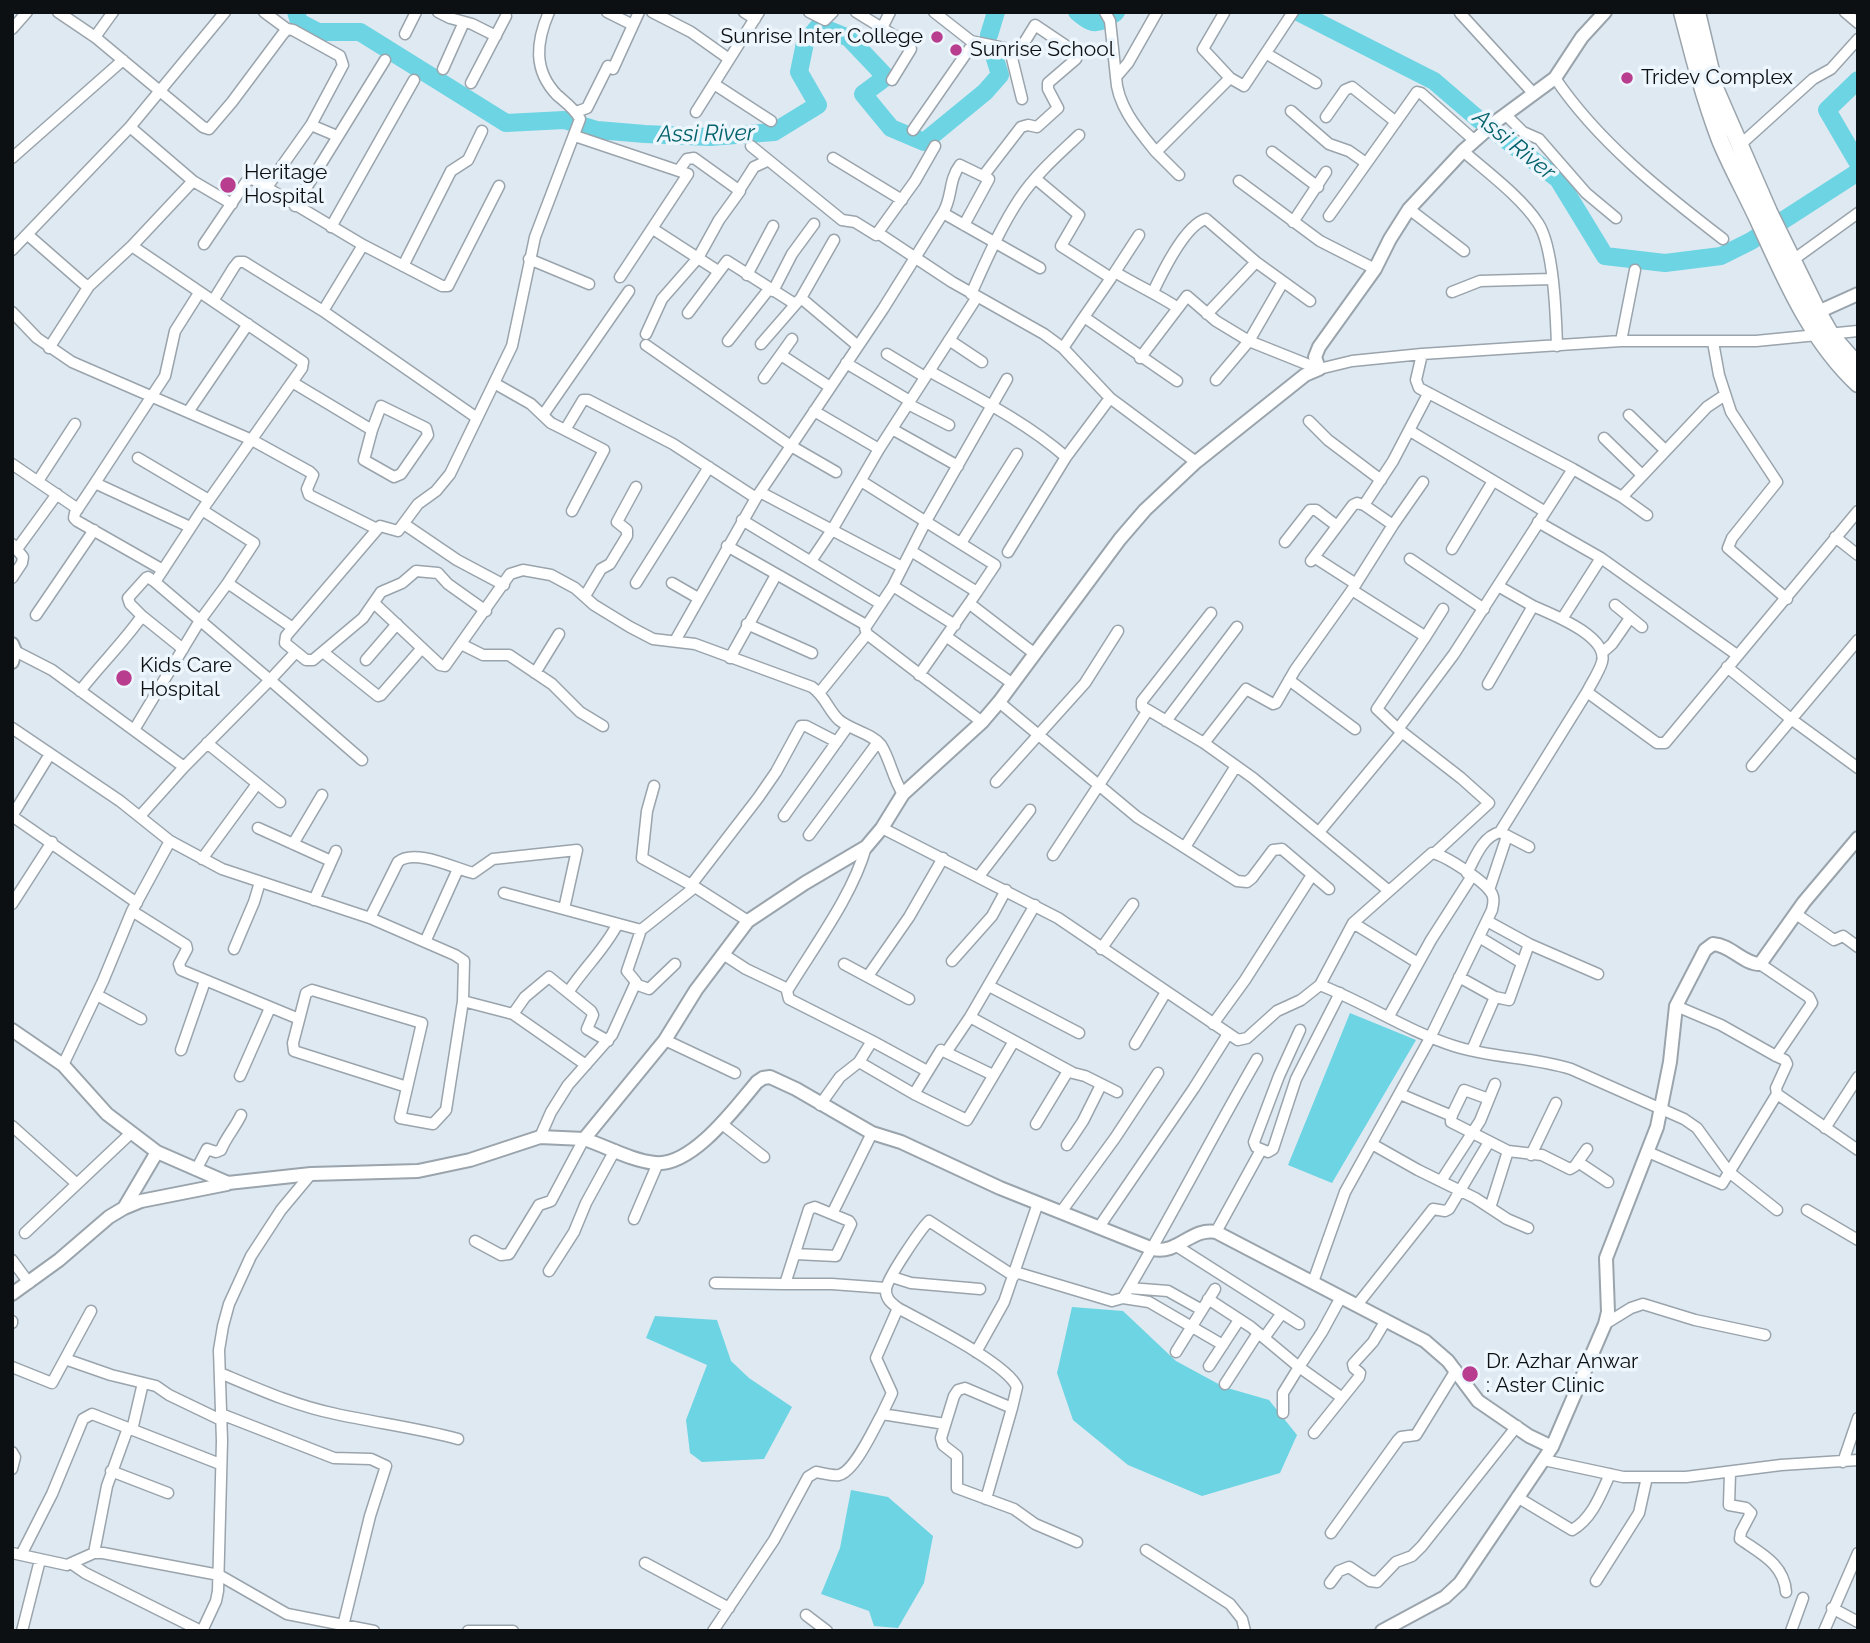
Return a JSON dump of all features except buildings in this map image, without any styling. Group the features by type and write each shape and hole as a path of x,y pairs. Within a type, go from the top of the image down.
{"main road":[{"path":"1682,12 1696,68 1717,130 1762,229 1785,254 1818,312 1828,352 1858,384"},
{"path":"1697,12 1716,88 1785,254 1823,335 1858,366"}],"street":[{"path":"13,26 27,12"},
{"path":"58,12 95,37 203,127 209,129 287,29"},
{"path":"95,37 113,12"},
{"path":"12,250 130,127 225,12"},
{"path":"264,12 287,29 340,56 343,65 311,125 267,187"},
{"path":"405,34 416,12"},
{"path":"438,12 496,36"},
{"path":"549,12 538,63 549,86 578,116"},
{"path":"607,12 633,25"},
{"path":"486,611 448,584 438,573 416,571 402,583 381,592 363,618 310,661 285,643 286,636 377,529 382,525 395,532 404,524 418,504 444,482 466,445 512,346 530,258 542,217 576,134 578,116 587,108 639,12"},
{"path":"652,12 691,32 729,59"},
{"path":"696,112 757,16 744,12"},
{"path":"810,12 825,20 833,12"},
{"path":"856,12 909,45 911,49 892,80"},
{"path":"882,27 890,12"},
{"path":"933,12 971,41 1010,50 1018,51 1035,25 1075,51 1078,56 1048,83 1048,89 1058,108 1037,127 1021,127 984,176"},
{"path":"1105,12 1110,21 1119,93 1128,113 1156,152 1179,175"},
{"path":"1116,78 1128,63 1157,12"},
{"path":"1319,369 1315,357 1319,347 1375,269 1409,209 1463,151 1555,78 1576,45 1605,12"},
{"path":"1845,12 1858,23"},
{"path":"1224,13 1203,49 1230,78 1244,86 1292,15"},
{"path":"1460,13 1534,94"},
{"path":"471,83 506,16"},
{"path":"443,69 464,22"},
{"path":"1740,145 1812,79 1831,69 1858,39"},
{"path":"913,130 970,50 971,41"},
{"path":"1010,50 1022,99"},
{"path":"1267,54 1316,83"},
{"path":"12,158 123,60"},
{"path":"295,206 385,60"},
{"path":"1156,152 1230,78"},
{"path":"1555,78 1568,98 1633,165 1723,239"},
{"path":"331,226 414,80"},
{"path":"714,83 771,121"},
{"path":"1326,117 1345,90 1352,87 1395,122"},
{"path":"1329,216 1413,95 1421,93 1478,138"},
{"path":"1291,111 1329,144 1349,151 1366,163"},
{"path":"1502,118 1539,139 1586,193 1616,218"},
{"path":"311,125 337,136"},
{"path":"130,127 193,181 232,204"},
{"path":"403,266 451,171 468,160 482,131"},
{"path":"576,134 679,170 688,176 620,277"},
{"path":"811,561 949,340 974,295 994,242 1021,196 1079,135"},
{"path":"751,146 842,219 855,222 873,235 878,233 902,200 935,146"},
{"path":"1463,151 1539,224 1546,240 1557,346"},
{"path":"1272,152 1318,187"},
{"path":"679,170 687,159 694,158 740,189"},
{"path":"833,158 902,200"},
{"path":"767,160 754,167 698,258 662,299 646,340 791,446 836,472"},
{"path":"675,641 742,520 943,214 950,202 951,180 958,166 963,165 984,176 989,182 964,225"},
{"path":"1293,222 1326,172"},
{"path":"1036,178 1079,215 1061,246 1113,275 1153,292 1178,308"},
{"path":"204,244 250,179 363,245 442,286 448,286 499,186"},
{"path":"49,348 89,286 132,246 193,181"},
{"path":"1239,181 1320,241 1375,269"},
{"path":"1409,209 1464,251"},
{"path":"1785,254 1858,213"},
{"path":"943,214 1040,268"},
{"path":"1153,292 1181,243 1203,219 1310,301"},
{"path":"728,341 771,290 814,224"},
{"path":"747,275 773,226"},
{"path":"653,229 718,271"},
{"path":"878,233 974,295 1045,334 1063,348 1110,398 1196,461"},
{"path":"28,235 89,286"},
{"path":"1063,348 1139,235"},
{"path":"761,344 798,301 834,240"},
{"path":"323,311 363,245"},
{"path":"132,246 303,362 303,368 190,527 155,582"},
{"path":"530,258 589,284"},
{"path":"688,313 727,261 771,290 798,301 858,346"},
{"path":"213,301 234,267 238,262 244,262 323,311 477,418"},
{"path":"1207,314 1256,262"},
{"path":"1621,341 1634,270"},
{"path":"1452,292 1480,281 1551,279"},
{"path":"1216,380 1249,341 1283,282"},
{"path":"543,415 629,291"},
{"path":"163,570 74,518 167,371 169,350 175,331 199,293"},
{"path":"1818,312 1858,294"},
{"path":"1140,358 1187,296 1207,314 1249,341 1319,369"},
{"path":"12,312 37,338 72,362 252,440 310,472 313,475 307,489 309,495 377,529"},
{"path":"1084,317 1177,382"},
{"path":"188,412 248,324"},
{"path":"475,1241 501,1255 509,1254 539,1205 548,1203 553,1198 584,1139 666,1040 696,990 748,921 866,847 882,828 903,794 982,722 999,702 1120,539 1145,510 1196,461 1306,375 1319,369 1379,358 1422,354 1621,341 1756,341 1858,331"},
{"path":"764,379 792,339"},
{"path":"949,340 982,362"},
{"path":"1713,342 1725,396 1742,431 1777,482 1732,538 1728,548 1787,599"},
{"path":"887,354 992,407 1043,438 1066,457"},
{"path":"1422,354 1416,380 1419,388 1573,469 1647,515"},
{"path":"781,355 830,387"},
{"path":"846,363 949,425"},
{"path":"820,692 867,630 1007,379"},
{"path":"292,382 372,430"},
{"path":"494,383 531,404 559,428 604,450 572,511"},
{"path":"1364,505 1410,431 1428,394"},
{"path":"1622,497 1707,407 1725,396"},
{"path":"1008,552 1066,457 1110,398"},
{"path":"565,430 583,400 588,400 673,444 758,495 902,567"},
{"path":"381,406 426,428 428,435 401,474 394,477 364,460 372,430 381,406"},
{"path":"814,411 879,449"},
{"path":"1629,415 1665,450"},
{"path":"1308,421 1328,440 1381,480"},
{"path":"38,481 75,424"},
{"path":"892,429 958,466"},
{"path":"1410,431 1544,511"},
{"path":"1604,438 1642,475"},
{"path":"961,543 1017,454"},
{"path":"138,458 209,500"},
{"path":"12,464 78,509"},
{"path":"636,583 709,467"},
{"path":"1319,832 1400,730 1454,654 1573,469"},
{"path":"861,481 995,565 919,675"},
{"path":"1452,549 1493,481"},
{"path":"1204,743 1246,689 1273,704 1278,700 1423,482"},
{"path":"95,483 190,527"},
{"path":"584,596 603,567 610,565 627,536 627,530 617,522 636,488"},
{"path":"12,578 23,557 15,547 57,494"},
{"path":"1393,526 1357,503 1312,559 1423,635 1424,639"},
{"path":"1284,542 1313,509 1337,526"},
{"path":"135,730 199,622 254,543 202,510"},
{"path":"1587,692 1661,744 1787,599 1858,511"},
{"path":"742,520 881,604"},
{"path":"1538,522 1601,558 1737,655"},
{"path":"404,524 457,560 504,585"},
{"path":"36,615 94,530"},
{"path":"1835,537 1858,555"},
{"path":"727,546 867,630 919,675 982,722"},
{"path":"911,551 977,592"},
{"path":"1562,620 1601,558"},
{"path":"1410,559 1483,609"},
{"path":"375,604 442,667 486,611 510,574 518,570 538,572 562,580 630,627 653,639 695,644 802,681 820,692 835,716 878,742 903,794"},
{"path":"730,658 776,575"},
{"path":"183,649 130,604 128,598 146,578 155,582 362,760"},
{"path":"672,583 698,598"},
{"path":"227,584 293,628"},
{"path":"893,586 955,625"},
{"path":"1489,890 1504,834 1603,661 1603,652 1591,636 1498,586"},
{"path":"970,604 1035,654"},
{"path":"1615,605 1642,627"},
{"path":"1488,684 1533,606"},
{"path":"882,828 1035,905 1228,1034 1238,1040 1247,1038 1278,1011 1301,1000 1320,985 1353,923 1489,803 1377,709 1443,609"},
{"path":"1211,613 1142,701 1142,707 1204,743 1236,766 1389,891"},
{"path":"80,691 126,639 142,615"},
{"path":"1603,652 1630,618"},
{"path":"366,660 397,624"},
{"path":"747,624 812,653"},
{"path":"1166,721 1237,627"},
{"path":"996,782 1085,683 1118,631"},
{"path":"535,673 559,635"},
{"path":"947,637 1013,684"},
{"path":"1752,766 1858,640"},
{"path":"461,644 483,654 509,655 562,692 580,712 603,726"},
{"path":"323,652 378,696 422,648"},
{"path":"13,652 52,670 184,767"},
{"path":"140,816 296,653"},
{"path":"1727,667 1791,719 1858,768"},
{"path":"1289,680 1355,729"},
{"path":"999,702 1137,817 1242,882 1252,878 1277,848 1282,849 1329,889"},
{"path":"1053,855 1148,710"},
{"path":"540,1137 559,1098 617,1027 635,984 636,979 627,971 641,930 693,886 758,799 801,726 806,726 837,743"},
{"path":"784,816 848,726"},
{"path":"12,728 140,816 170,841 202,859 222,869 370,918 464,961 463,1001 446,1110 433,1124 400,1118 422,1023 312,990 306,993 292,1047 298,1054 407,1087"},
{"path":"809,835 878,742"},
{"path":"207,743 280,802"},
{"path":"50,754 12,816 52,842 186,945 180,967 205,981 299,1019"},
{"path":"1185,847 1236,766"},
{"path":"202,859 257,784"},
{"path":"654,786 647,811 642,858 748,921"},
{"path":"293,844 322,795"},
{"path":"979,876 1030,810"},
{"path":"258,828 293,844 334,856 314,900"},
{"path":"1389,1016 1489,837 1504,834 1530,847"},
{"path":"1760,964 1796,914 1858,838"},
{"path":"63,1065 97,995 134,907 170,841"},
{"path":"12,904 52,842"},
{"path":"787,991 858,871 866,847"},
{"path":"370,918 401,859 427,858 473,873 493,859 577,850 564,909"},
{"path":"1313,1282 1338,1209 1431,1036 1494,903 1489,890 1436,852"},
{"path":"867,976 909,917 943,858"},
{"path":"425,942 458,869"},
{"path":"1213,1024 1245,980 1312,875"},
{"path":"234,949 260,881"},
{"path":"952,961 992,916 1006,890"},
{"path":"504,893 641,930"},
{"path":"1101,949 1133,904"},
{"path":"947,1051 989,986 1035,905"},
{"path":"1796,914 1834,940 1843,936 1858,947"},
{"path":"1487,921 1529,944 1598,974"},
{"path":"1353,923 1418,963"},
{"path":"569,991 582,971 604,948 617,925"},
{"path":"1479,937 1522,963"},
{"path":"1459,977 1495,997 1509,1000 1529,944"},
{"path":"1382,1631 1452,1592 1552,1447 1605,1324 1608,1312 1606,1258 1648,1152 1661,1108 1670,1062 1676,1006 1708,946 1722,945 1751,962 1760,964 1809,997 1812,1003 1776,1056"},
{"path":"723,954 746,969 788,989 789,999 927,1071"},
{"path":"635,984 649,989 675,964"},
{"path":"844,964 909,999"},
{"path":"513,1014 525,996 536,990 546,978 552,979 592,1013 588,1031 608,1041"},
{"path":"181,1050 205,981"},
{"path":"1320,985 1431,1036 1472,1051 1553,1063 1661,1108 1698,1128 1729,1172 1777,1210"},
{"path":"989,986 1079,1033"},
{"path":"1135,1044 1166,992"},
{"path":"1300,1030 1254,1142 1261,1150 1268,1152 1273,1149 1296,1079 1340,993"},
{"path":"97,995 141,1019"},
{"path":"1472,1051 1495,997"},
{"path":"463,1001 513,1014 586,1065"},
{"path":"1648,1152 1718,1185 1723,1182 1777,1094 1776,1088 1787,1064 1785,1060 1721,1025 1676,1006"},
{"path":"240,1076 270,1008"},
{"path":"970,1017 1068,1071 1085,1076 1117,1092"},
{"path":"12,1030 63,1065 107,1114 131,1133 158,1152 228,1184"},
{"path":"1099,1227 1228,1034"},
{"path":"666,1040 735,1073"},
{"path":"820,1105 840,1077 859,1062 872,1041"},
{"path":"859,1062 914,1094 967,1120 1014,1041"},
{"path":"914,1094 938,1051 947,1051 993,1075"},
{"path":"1123,1298 1153,1249 1257,1059"},
{"path":"1036,1124 1068,1071"},
{"path":"1061,1212 1158,1073"},
{"path":"12,1294 109,1217 141,1201 228,1184 311,1174 442,1168 540,1137 584,1139 641,1160 670,1163 680,1159 722,1124 763,1077 769,1077 796,1089 872,1133 901,1142 1000,1188 1153,1249 1164,1250 1203,1231 1216,1232 1386,1320 1437,1350 1456,1370 1478,1401 1529,1436 1552,1447"},
{"path":"1825,1128 1858,1077"},
{"path":"1441,1181 1480,1121 1495,1084"},
{"path":"1067,1144 1083,1121 1101,1085"},
{"path":"1489,1099 1464,1090 1451,1122 1508,1151 1542,1155 1570,1169 1587,1149"},
{"path":"1400,1094 1452,1115"},
{"path":"1777,1094 1858,1150"},
{"path":"1531,1155 1556,1103"},
{"path":"196,1170 204,1151 221,1150 242,1115"},
{"path":"722,1124 764,1157"},
{"path":"12,1126 77,1184"},
{"path":"25,1233 131,1133"},
{"path":"832,1214 872,1133"},
{"path":"1357,1305 1430,1212 1435,1208 1447,1211 1489,1142"},
{"path":"1372,1144 1528,1228"},
{"path":"549,1271 575,1232 586,1203 615,1150"},
{"path":"1216,1232 1261,1150"},
{"path":"1490,1208 1508,1151"},
{"path":"124,1208 158,1152"},
{"path":"1578,1162 1608,1182"},
{"path":"634,1219 658,1163"},
{"path":"72,1564 202,1631 216,1601 219,1575 219,1350 223,1326 239,1280 266,1231 311,1174"},
{"path":"976,1352 996,1320 1015,1274 1038,1203"},
{"path":"785,1284 808,1209 815,1207 849,1221 836,1256 795,1254"},
{"path":"1807,1210 1858,1240"},
{"path":"986,1499 1017,1392 1015,1382 976,1352 898,1308 888,1299 886,1288 929,1221 1015,1274 1112,1301 1123,1298 1144,1300 1223,1345"},
{"path":"1175,1245 1299,1324"},
{"path":"12,1260 29,1283"},
{"path":"892,1277 911,1283 980,1289"},
{"path":"715,1283 832,1284 886,1288"},
{"path":"1129,1289 1168,1291 1202,1310"},
{"path":"1176,1352 1215,1289"},
{"path":"1283,1413 1283,1393 1314,1346 1341,1297"},
{"path":"1208,1299 1261,1335 1341,1397"},
{"path":"1605,1324 1643,1304 1695,1320 1765,1335"},
{"path":"713,1631 774,1539 808,1477 816,1472 833,1475 845,1472 887,1407 892,1393 876,1358 898,1308"},
{"path":"12,1367 52,1383 91,1311"},
{"path":"1225,1384 1261,1335 1282,1313"},
{"path":"1209,1366 1240,1320"},
{"path":"1314,1433 1360,1375 1353,1364 1373,1342 1386,1320"},
{"path":"65,1359 111,1375 156,1386 169,1395 221,1417 303,1448 334,1458 371,1459 386,1466 370,1516 343,1626"},
{"path":"1331,1533 1398,1440 1404,1436 1416,1435 1456,1370"},
{"path":"220,1373 268,1393 334,1414 416,1428 457,1439"},
{"path":"94,1553 111,1471 130,1429 144,1383"},
{"path":"1012,1408 962,1388 954,1396 941,1438 943,1445 955,1453 958,1460 955,1480 957,1488 1014,1509 1035,1524 1077,1542"},
{"path":"220,1464 89,1414 83,1419 52,1494 17,1554 61,1565 72,1564 94,1553 110,1554 219,1575 287,1614 374,1631"},
{"path":"881,1414 945,1424"},
{"path":"1843,1462 1856,1432 1858,1418"},
{"path":"1330,1583 1339,1571 1349,1567 1370,1581 1377,1582 1396,1562 1412,1556 1517,1426"},
{"path":"12,1452 15,1457 12,1469"},
{"path":"1544,1460 1610,1474 1647,1477 1686,1477 1781,1465 1858,1460"},
{"path":"111,1471 168,1493"},
{"path":"1730,1473 1729,1505 1746,1508 1751,1513 1740,1539 1772,1561 1780,1570 1786,1592"},
{"path":"1517,1497 1572,1530 1582,1524 1590,1514 1610,1474"},
{"path":"1596,1581 1639,1513 1647,1477"},
{"path":"1146,1550 1230,1604 1242,1619 1245,1631"},
{"path":"1824,1631 1858,1553"},
{"path":"22,1631 40,1560"},
{"path":"645,1563 729,1608"},
{"path":"1795,1630 1803,1598"},
{"path":"1832,1608 1858,1622"},
{"path":"806,1615 827,1631"},
{"path":"468,1631 513,1631"}],"water":[{"path":"1350,1013 1416,1040 1332,1183 1288,1165"},
{"path":"1072,1307 1123,1311 1176,1361 1224,1387 1269,1400 1297,1435 1280,1473 1202,1496 1128,1465 1073,1420 1057,1373"},
{"path":"655,1316 717,1320 731,1361 749,1378 792,1407 764,1459 702,1462 690,1453 686,1420 707,1365 646,1338"},
{"path":"851,1490 888,1497 933,1536 924,1583 898,1628 874,1626 869,1611 821,1594 840,1548"}],"waterway":[{"name":"Assi River","path":"296,12 299,22 318,32 360,32 506,123 564,120 597,130 645,134 710,137 774,132 818,105 799,72 805,43 819,26 849,38 886,77 863,94 891,128 924,142 985,92 1000,75 993,52"},
{"name":"Assi River","path":"989,35 996,12"},
{"name":"Assi River","path":"1077,12 1093,22 1103,20"},
{"name":"Assi River","path":"1298,12 1434,81 1477,118 1558,179 1605,256 1665,263 1721,256 1751,241 1858,172"},
{"name":"Assi River","path":"1858,80 1827,110 1858,163"}],"place":[{"name":"Sunrise Inter College","path":"937,37"},
{"name":"Sunrise School","path":"956,50"},
{"name":"Tridev Complex","path":"1627,78"},
{"name":"Heritage Hospital","path":"228,185"},
{"name":"Kids Care Hospital","path":"124,678"},
{"name":"Dr. Azhar Anwar : Aster Clinic","path":"1470,1374"}]}
